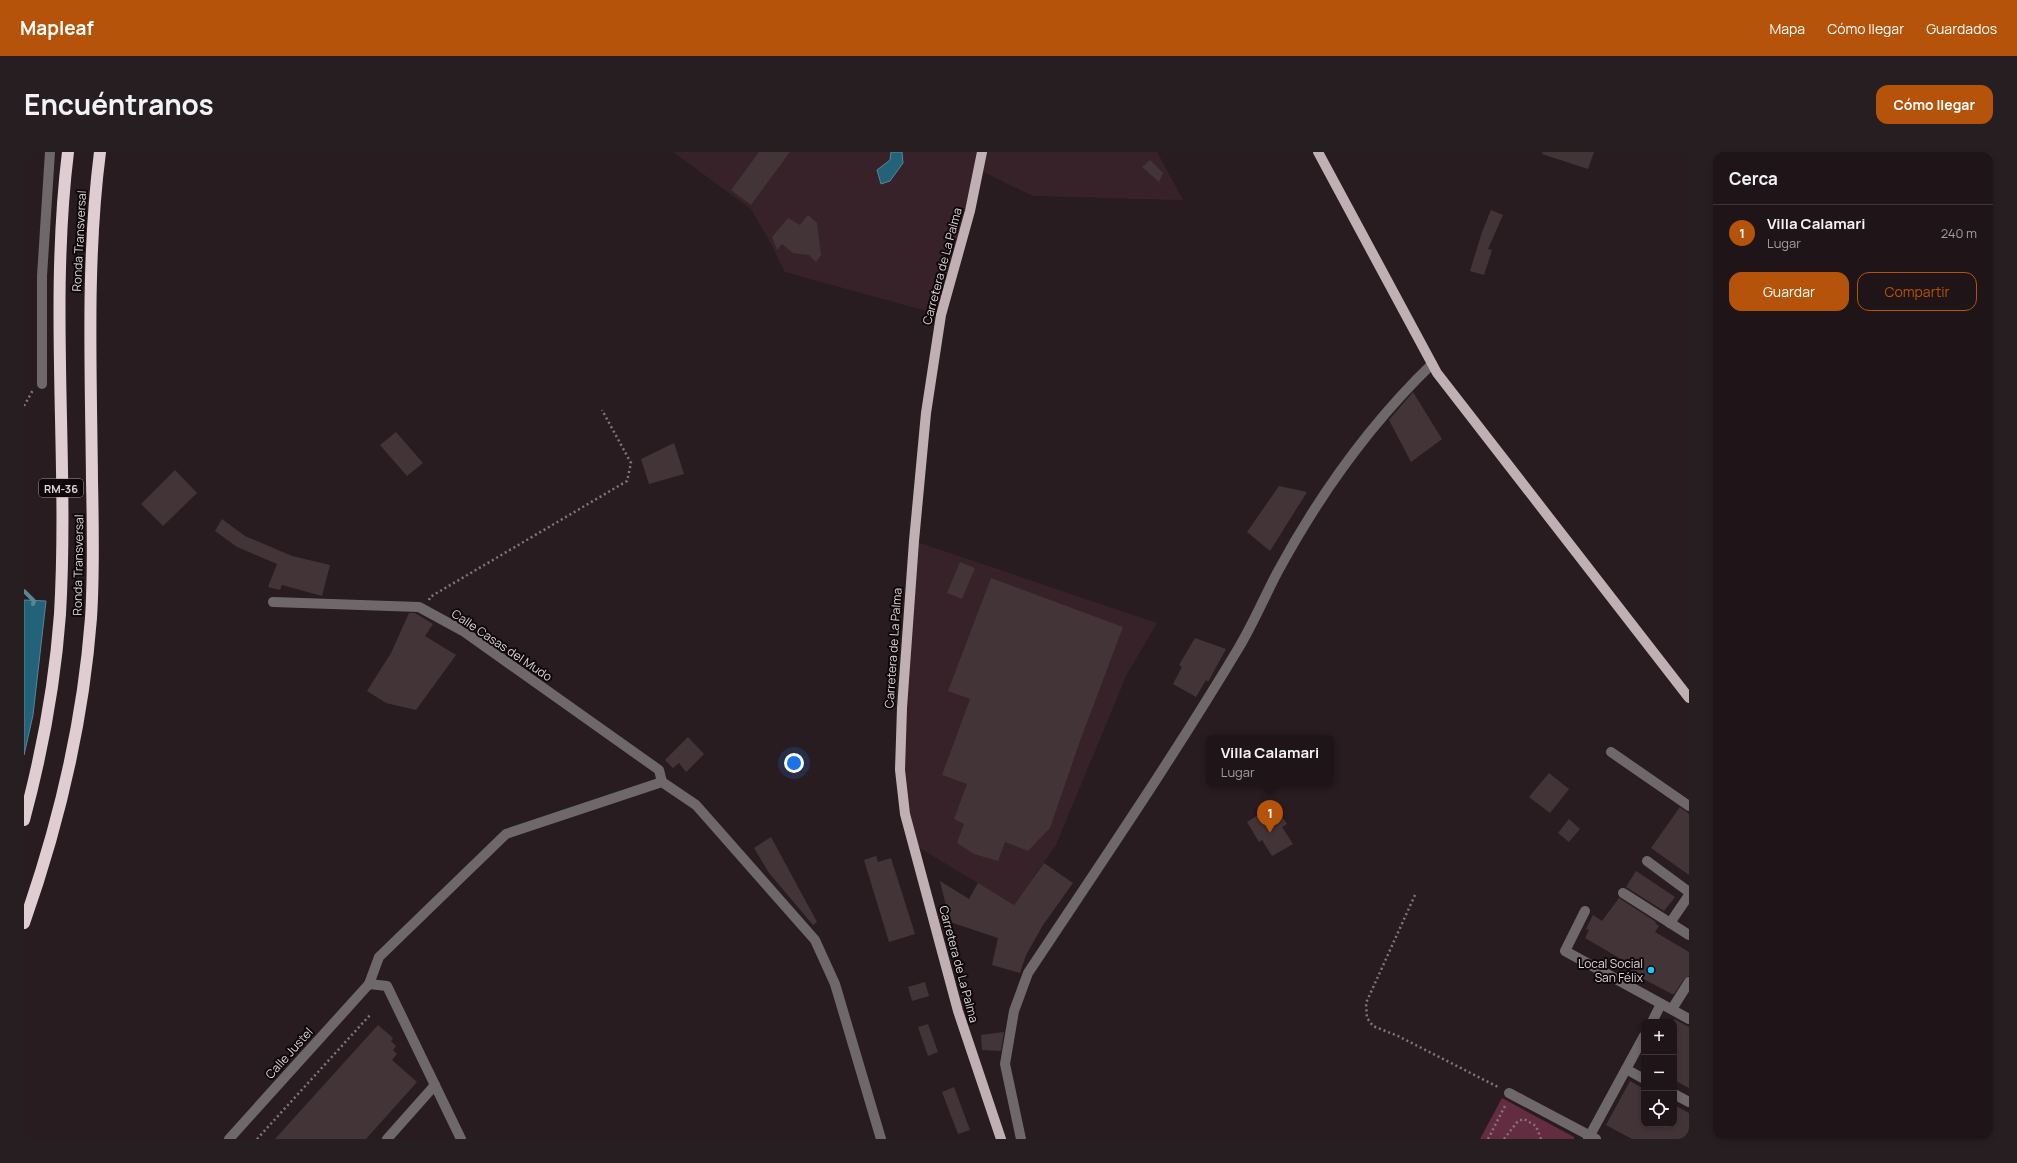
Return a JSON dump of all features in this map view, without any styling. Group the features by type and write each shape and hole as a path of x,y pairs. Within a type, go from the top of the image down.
{"highway":[{"name":"Ronda Transversal","path":"24,820 48,712 60,615 62,517 60,276 68,152"},
{"name":"Ronda Transversal","path":"24,923 50,843 66,781 79,717 88,649 92,584 93,531 91,277 96,179 100,152"}],"main road":[{"name":"Carretera de La Palma","path":"982,152 970,211 941,315 926,414 913,549 902,708 900,770 906,814 956,1003 1001,1139"},
{"path":"1318,152 1437,373 1689,698"}],"street":[{"path":"42,384 42,276 50,152"},
{"path":"1021,1139 1005,1064 1014,1011 1028,973 1172,756 1239,646 1278,572 1317,506 1363,441 1432,364"},
{"name":"Calle Casas del Mudo","path":"273,602 419,607 463,631 659,770 662,782"},
{"path":"1611,752 1689,806"},
{"path":"461,1139 387,986 369,984 379,957 506,834 662,782 696,805 815,940 835,984 881,1139"},
{"path":"1648,861 1689,892"},
{"path":"1623,893 1689,935"},
{"path":"1670,924 1689,895"},
{"path":"1585,911 1565,951 1689,1018"},
{"path":"1672,1009 1689,982"},
{"name":"Calle Justel","path":"229,1139 369,984"},
{"path":"1654,1019 1662,1004"},
{"path":"1510,1094 1591,1138 1641,1042"},
{"path":"1626,1069 1641,1077"},
{"path":"387,1139 435,1085"},
{"path":"1677,1096 1689,1102"}],"path":[{"path":"24,406 33,390 42,384"},
{"path":"426,611 430,597 627,480 631,462 602,410"},
{"path":"1415,895 1366,1003 1367,1018 1373,1026 1398,1036 1510,1094 1488,1139"},
{"path":"257,1139 370,1015"},
{"path":"1504,1139 1518,1121 1524,1119 1536,1126 1541,1139"}],"shaded area":[{"path":"673,152 1157,152 1183,200 1033,196 979,170 941,315 785,272 751,209"},
{"path":"914,541 1157,623 1127,674 1056,845 1014,905 913,844 900,770"},
{"path":"1502,1098 1574,1137 1574,1139 1480,1139"}],"water":[{"path":"891,152 902,152 903,163 890,181 881,184 877,170 890,160"},
{"path":"24,600 46,601 33,715 24,755"}],"building":[{"path":"759,152 790,152 751,205 731,190"},
{"path":"1543,152 1594,152 1588,169 1542,154"},
{"path":"1150,160 1163,173 1159,182 1142,167"},
{"path":"1491,210 1503,215 1488,249 1492,250 1484,275 1470,271 1482,232"},
{"path":"808,215 817,223 821,255 816,262 809,255 793,253 782,244 777,250 772,237 788,218 800,225"},
{"path":"1413,392 1442,439 1411,462 1389,420"},
{"path":"396,432 423,463 407,476 380,445"},
{"path":"674,443 684,474 649,484 641,459"},
{"path":"175,470 197,493 163,526 141,504"},
{"path":"1279,486 1307,492 1270,551 1247,532"},
{"path":"222,519 245,536 292,556 330,565 322,596 282,585 280,590 268,587 277,564 237,547 215,531"},
{"path":"960,562 975,568 962,599 947,593"},
{"path":"991,578 1123,627 1080,741 1050,828 1028,851 1005,842 998,861 974,854 957,843 964,824 954,819 967,784 942,775 970,699 948,691"},
{"path":"409,613 415,613 433,624 425,636 456,655 416,710 386,703 367,691 391,653"},
{"path":"1195,638 1226,649 1208,682 1206,680 1196,697 1173,684 1182,667 1179,665"},
{"path":"688,737 704,754 686,772 679,763 673,768 665,760"},
{"path":"1549,773 1569,789 1550,813 1529,797"},
{"path":"1271,807 1273,810 1276,808 1287,824 1282,827 1293,844 1272,856 1262,840 1259,842 1247,822"},
{"path":"1680,807 1689,814 1689,875 1651,848"},
{"path":"1569,819 1580,829 1569,842 1558,833"},
{"path":"771,837 817,922 813,925 769,873 754,848"},
{"path":"876,856 878,862 891,858 915,934 889,942 864,860"},
{"path":"1044,863 1073,883 1043,925 1026,955 1020,973 992,965 998,938 950,922 940,881 969,899 978,883 1014,905"},
{"path":"1636,871 1675,897 1664,911 1626,887"},
{"path":"1619,898 1656,922 1655,923 1659,926 1655,932 1689,952 1689,976 1684,979 1674,994 1630,972 1633,966 1585,938 1589,930 1586,929 1593,915 1602,921"},
{"path":"925,982 929,996 912,1001 908,987"},
{"path":"1677,1021 1689,1027 1689,1088 1677,1082"},
{"path":"928,1024 938,1052 928,1056 918,1027"},
{"path":"378,1025 393,1038 391,1041 396,1046 393,1050 397,1054 392,1060 417,1082 366,1139 275,1139"},
{"path":"1004,1032 1001,1051 982,1050 981,1035"},
{"path":"1630,1081 1641,1087 1641,1127 1677,1127 1677,1107 1689,1113 1689,1139 1632,1139 1606,1125"},
{"path":"954,1087 970,1130 958,1134 942,1092"}],"waterway":[{"path":"24,591 34,601 33,604"}],"place":[{"name":"Villa Calamari","path":"1270,833"},
{"name":"Local Social San Félix","path":"1651,970"}]}
